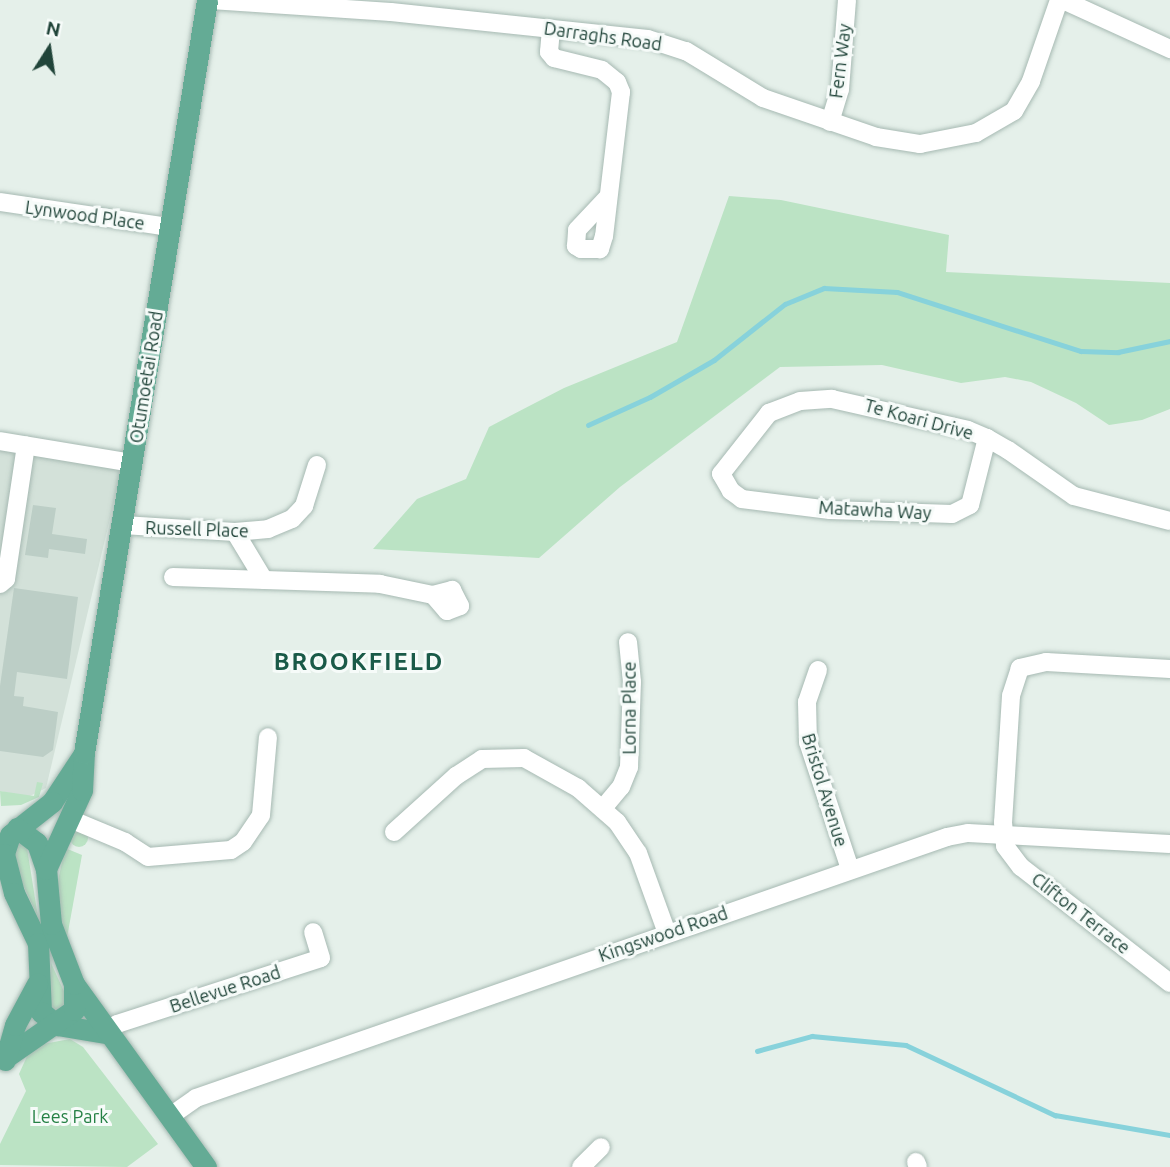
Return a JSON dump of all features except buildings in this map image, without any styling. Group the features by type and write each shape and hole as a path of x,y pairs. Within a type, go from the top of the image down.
{"main road":[{"name":"Otumoetai Road","path":"46,869 82,790 84,753 169,228 209,0"},
{"name":"Otumoetai Road","path":"9,825 52,802 84,753"},
{"path":"106,1033 57,1025 44,1018 38,1007 38,943 14,893 4,847 9,825 37,843 46,869 51,924 74,984 106,1033 172,1115 206,1167"},
{"path":"3,1063 15,1025 40,979"},
{"path":"3,1063 74,1010 74,984"}],"street":[{"name":"Darraghs Road","path":"209,0 551,29 670,45 763,98 830,122 908,144 951,140 993,126 1024,98 1061,0"},
{"name":"Fern Way","path":"830,122 840,89 847,0"},
{"path":"1061,0 1170,49"},
{"path":"551,29 549,52 554,58 601,70 617,82 621,92 607,198"},
{"name":"Lynwood Place","path":"0,202 169,228"},
{"name":"Te Koari Drive","path":"721,474 769,413 800,401 832,399 874,405 987,438 1074,496 1170,521"},
{"name":"Matawha Way","path":"721,474 731,491 742,499 830,510 952,514 970,505 987,438"},
{"path":"0,440 133,463"},
{"path":"0,584 6,579 26,445"},
{"name":"Russell Place","path":"123,525 236,532 268,529 299,514 317,465"},
{"path":"236,532 264,580"},
{"path":"173,577 396,585 433,595"},
{"name":"Lorna Place","path":"604,807 621,787 629,767 632,682 628,642"},
{"path":"1004,835 1011,696 1020,668 1046,662 1170,669"},
{"name":"Bristol Avenue","path":"818,670 807,702 808,742 850,869"},
{"path":"70,819 125,842 148,857 231,850 243,842 261,815 268,737"},
{"path":"394,832 456,776 494,755 536,763 604,807 638,853 667,933"},
{"name":"Kingswood Road","path":"172,1115 196,1098 850,869 960,834 1170,844"},
{"name":"Clifton Terrace","path":"1004,835 1005,846 1021,867 1170,983"},
{"path":"0,875 14,893"},
{"name":"Bellevue Road","path":"106,1033 117,1024 321,958 313,932"},
{"path":"582,1167 601,1147"}],"shaded area":[{"path":"0,450 122,468 46,788 28,797 0,791"}],"green space":[{"path":"729,196 781,200 949,235 946,272 1170,283 1170,409 1142,420 1109,425 1076,403 1031,382 1005,377 961,383 882,365 780,367 620,487 539,558 373,549 417,499 466,479 489,427 564,388 677,342"},
{"path":"37,782 43,783 39,797 21,805 1,806 0,791 34,796"},
{"path":"79,829 85,832 88,838 85,844 79,847 73,844 70,838 73,832"},
{"path":"19,839 27,848 38,917 17,872 11,845"},
{"path":"65,848 82,855 66,943 60,930 56,890"},
{"path":"51,963 68,1000 61,1012 52,1010 50,1001"},
{"name":"Lees Park","path":"70,1039 83,1047 158,1144 127,1167 0,1165 0,1144 26,1091 19,1074 28,1054 43,1044"}],"waterway":[{"path":"588,425 650,397 714,360 785,304 824,288 897,292 1081,351 1118,352 1170,341"},
{"path":"757,1051 812,1036 906,1045 1055,1115 1170,1135"}],"district":[{"name":"BROOKFIELD","path":"359,662"}]}
